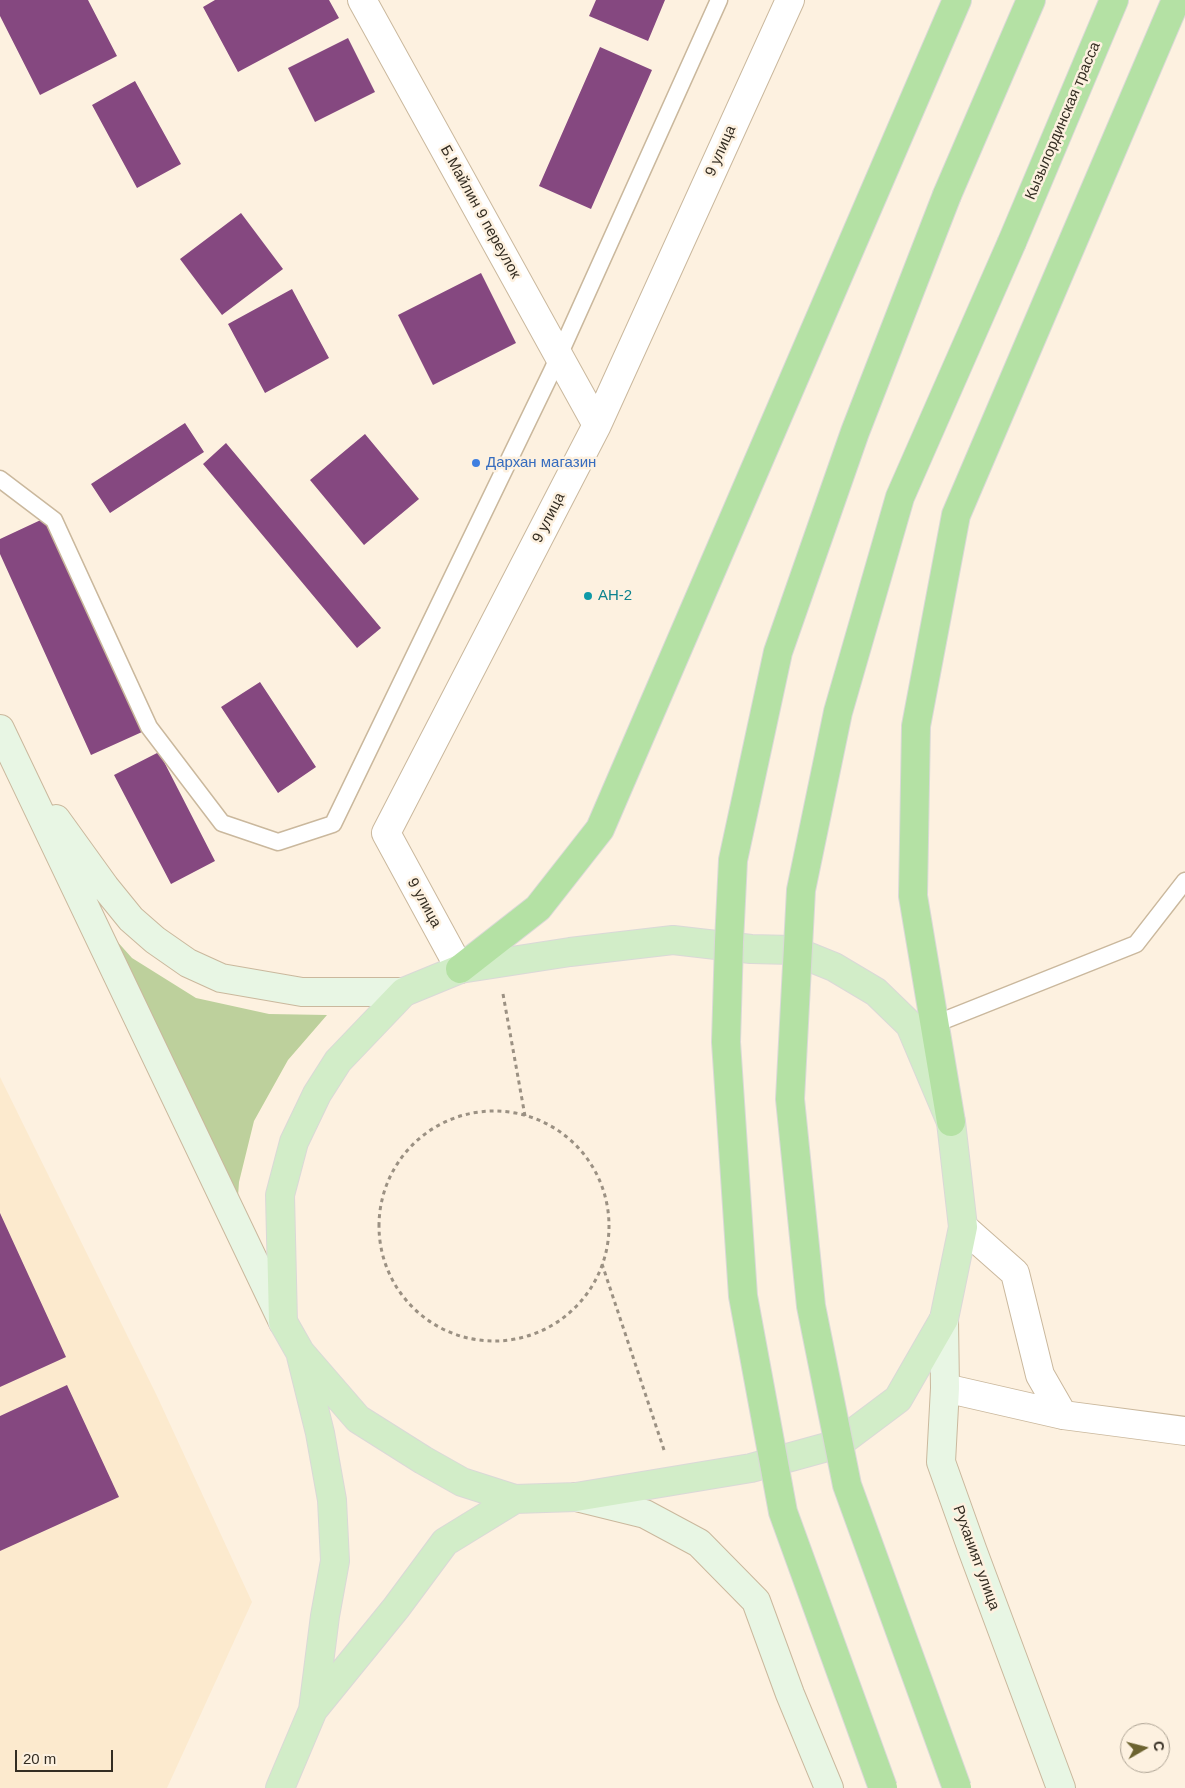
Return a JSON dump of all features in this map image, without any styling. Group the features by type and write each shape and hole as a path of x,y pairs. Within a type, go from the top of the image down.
{"highway":[{"path":"460,969 538,908 600,829 957,0"},
{"path":"883,1788 784,1512 743,1296 726,1042 733,860 778,652 855,432 947,195 1031,0"},
{"name":"Кызылординская трасса","path":"957,1788 847,1485 811,1306 790,1099 801,890 838,712 900,498 1012,242 1114,0"},
{"path":"951,1122 913,896 916,726 956,515 1176,0"}],"main road":[{"path":"673,940 751,949 792,950 834,967 876,992 910,1025 951,1122 963,1227 944,1319 898,1399 838,1444 751,1468 576,1497 515,1499 462,1482 358,1419 300,1352 283,1322 280,1194 294,1142 317,1094 338,1061 404,992 460,969 498,964 570,952 673,940"},
{"path":"280,1788 313,1710 325,1616 335,1561 332,1500 320,1433 300,1352"},
{"path":"313,1710 396,1608 445,1542 515,1499"}],"street":[{"name":"Б.Майлин 9 переулок","path":"362,0 598,425"},
{"name":"9 улица","path":"460,969 386,833 598,425 790,0"},
{"path":"0,729 283,1322"},
{"path":"17,765 131,920 155,940 188,963 221,978 302,992 404,992"},
{"path":"963,1227 1015,1273 1040,1375 1063,1415"},
{"name":"Руханият улица","path":"944,1319 945,1388 941,1462 1061,1788"},
{"path":"945,1388 1063,1415 1185,1430"},
{"path":"576,1497 644,1514 699,1542 756,1601 790,1694 829,1788"}],"lane":[{"path":"0,479 54,520 149,727 222,823 278,842 333,824 560,356 719,0"},
{"path":"935,1024 1136,944 1185,881"}],"path":[{"path":"498,964 525,1116"},
{"path":"507,1111 525,1116 542,1121 572,1141 595,1170 608,1204 609,1244 596,1282 571,1314 536,1334 497,1342 458,1336 422,1317 396,1287 381,1250 380,1214 389,1178 409,1148 438,1126 472,1113 507,1111"},
{"path":"602,1264 674,1481"}],"shaded area":[{"path":"0,1077 157,1396 252,1602 167,1788 0,1788"}],"green space":[{"path":"71,890 132,958 196,998 269,1014 327,1015 288,1060 254,1121 239,1182 235,1240"}],"building":[{"path":"0,0 88,0 117,56 40,95 0,16"},
{"path":"215,0 329,0 339,18 238,72 203,7"},
{"path":"596,0 665,0 648,41 589,16"},
{"path":"348,38 375,92 315,122 288,68"},
{"path":"600,47 652,70 591,209 539,186"},
{"path":"135,81 181,164 137,188 92,105"},
{"path":"241,213 283,269 222,315 180,259"},
{"path":"481,273 516,343 433,385 398,315"},
{"path":"292,289 329,358 265,393 228,324"},
{"path":"185,423 204,452 110,513 91,484"},
{"path":"365,434 419,499 364,545 310,480"},
{"path":"226,443 381,628 357,648 203,464"},
{"path":"45,518 142,732 91,755 0,554 0,539"},
{"path":"260,682 316,767 278,793 221,707"},
{"path":"159,752 215,861 171,884 114,775"},
{"path":"0,1213 66,1357 0,1387"},
{"path":"67,1385 119,1497 0,1551 0,1416"}],"place":[{"name":"Дархан магазин","path":"476,463"},
{"name":"АН-2","path":"588,596"}]}
